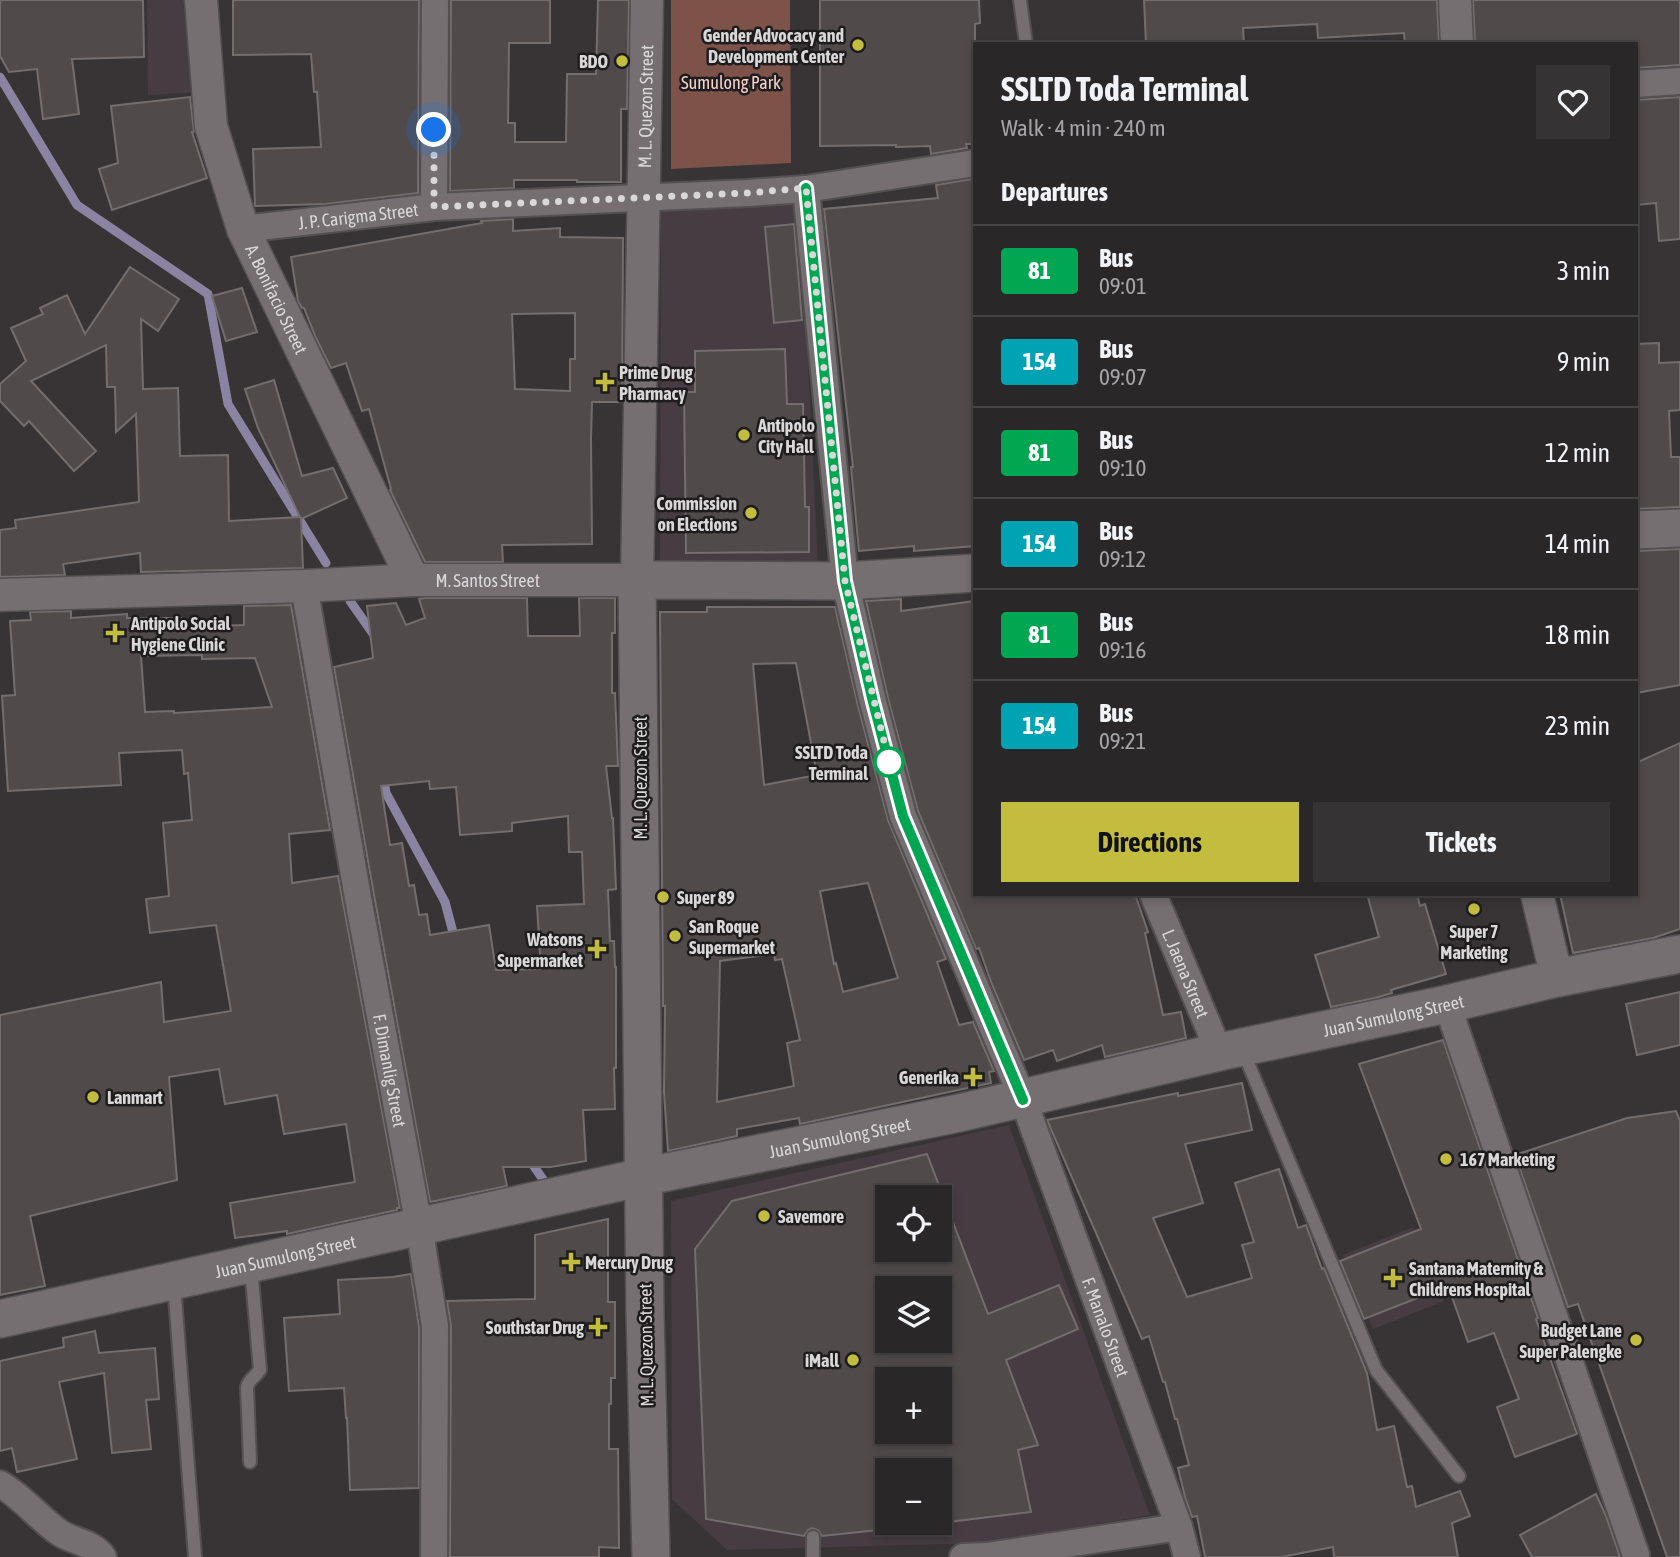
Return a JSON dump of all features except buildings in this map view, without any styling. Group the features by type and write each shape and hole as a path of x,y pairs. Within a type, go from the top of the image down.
{"main road":[{"path":"1638,530 1680,528"},
{"name":"M. Santos Street","path":"637,580 845,581 973,573"},
{"name":"M. L. Quezon Street","path":"637,580 643,1177 651,1557"},
{"name":"Juan Sumulong Street","path":"0,1319 643,1177 1023,1100 1230,1049 1680,954"}],"street":[{"name":"A. Bonifacio Street","path":"201,0 211,126 243,229 413,580"},
{"path":"434,207 435,0"},
{"name":"M. L. Quezon Street","path":"637,580 647,0"},
{"path":"1455,0 1457,42"},
{"path":"1638,84 1680,81"},
{"name":"J. P. Carigma Street","path":"243,229 434,207 806,188 973,163"},
{"name":"F. Manalo Street","path":"806,188 845,581 903,816 1023,1100 1179,1527 1187,1557"},
{"name":"M. Santos Street","path":"0,595 413,580 637,580"},
{"name":"F. Dimanlig Street","path":"304,586 435,1326 434,1557"},
{"name":"L. Jaena Street","path":"1154,896 1230,1049"},
{"path":"1537,896 1557,978"},
{"path":"1447,1004 1636,1555"},
{"path":"0,1484 19,1496 62,1535 98,1550 103,1557"},
{"path":"963,1557 987,1556 1179,1527"}],"lane":[{"path":"1020,0 1026,42"},
{"path":"1230,1049 1376,1370 1458,1476"},
{"path":"250,1264 260,1370 247,1387 250,1462"},
{"path":"174,1280 195,1557"},
{"path":"813,1538 813,1557"}],"shaded area":[{"path":"147,0 194,0 205,92 148,95"},
{"path":"800,199 818,565 660,564 661,205"},
{"path":"1009,1125 1150,1515 982,1543 727,1550 672,1499 671,1201"},
{"name":"Santana Maternity & Childrens Hospital","path":"1413,1227 1444,1301 1373,1329 1343,1255"}],"green space":[{"name":"Sumulong Park","path":"671,0 790,0 791,163 671,169"}],"waterway":[{"path":"0,77 77,205 208,294 228,404 326,563"},
{"path":"350,601 376,638"},
{"path":"383,774 386,793 445,902 455,940"},
{"path":"528,1158 547,1185"}],"bus line":[{"name":"81","path":"806,188 845,581 873,702 903,816 1023,1100"}],"place":[{"name":"Gender Advocacy and Development Center","path":"858,45"},
{"name":"BDO","path":"622,61"},
{"name":"Prime Drug Pharmacy","path":"605,382"},
{"name":"Antipolo City Hall","path":"744,435"},
{"name":"Commission on Elections","path":"751,513"},
{"name":"Antipolo Social Hygiene Clinic","path":"115,633"},
{"name":"SSLTD Toda Terminal","path":"889,762"},
{"name":"Super 89","path":"663,897"},
{"name":"Super 7 Marketing","path":"1474,909"},
{"name":"San Roque Supermarket","path":"675,936"},
{"name":"Watsons Supermarket","path":"597,949"},
{"name":"Generika","path":"973,1077"},
{"name":"Lanmart","path":"93,1097"},
{"name":"167 Marketing","path":"1446,1159"},
{"name":"Savemore","path":"764,1216"},
{"name":"Mercury Drug","path":"571,1262"},
{"name":"Santana Maternity & Childrens Hospital","path":"1393,1278"},
{"name":"Southstar Drug","path":"598,1327"},
{"name":"Budget Lane Super Palengke","path":"1636,1340"},
{"name":"iMall","path":"853,1360"}],"route":[{"path":"434,130 434,207 806,188 845,581 891,770 889,762"}]}
